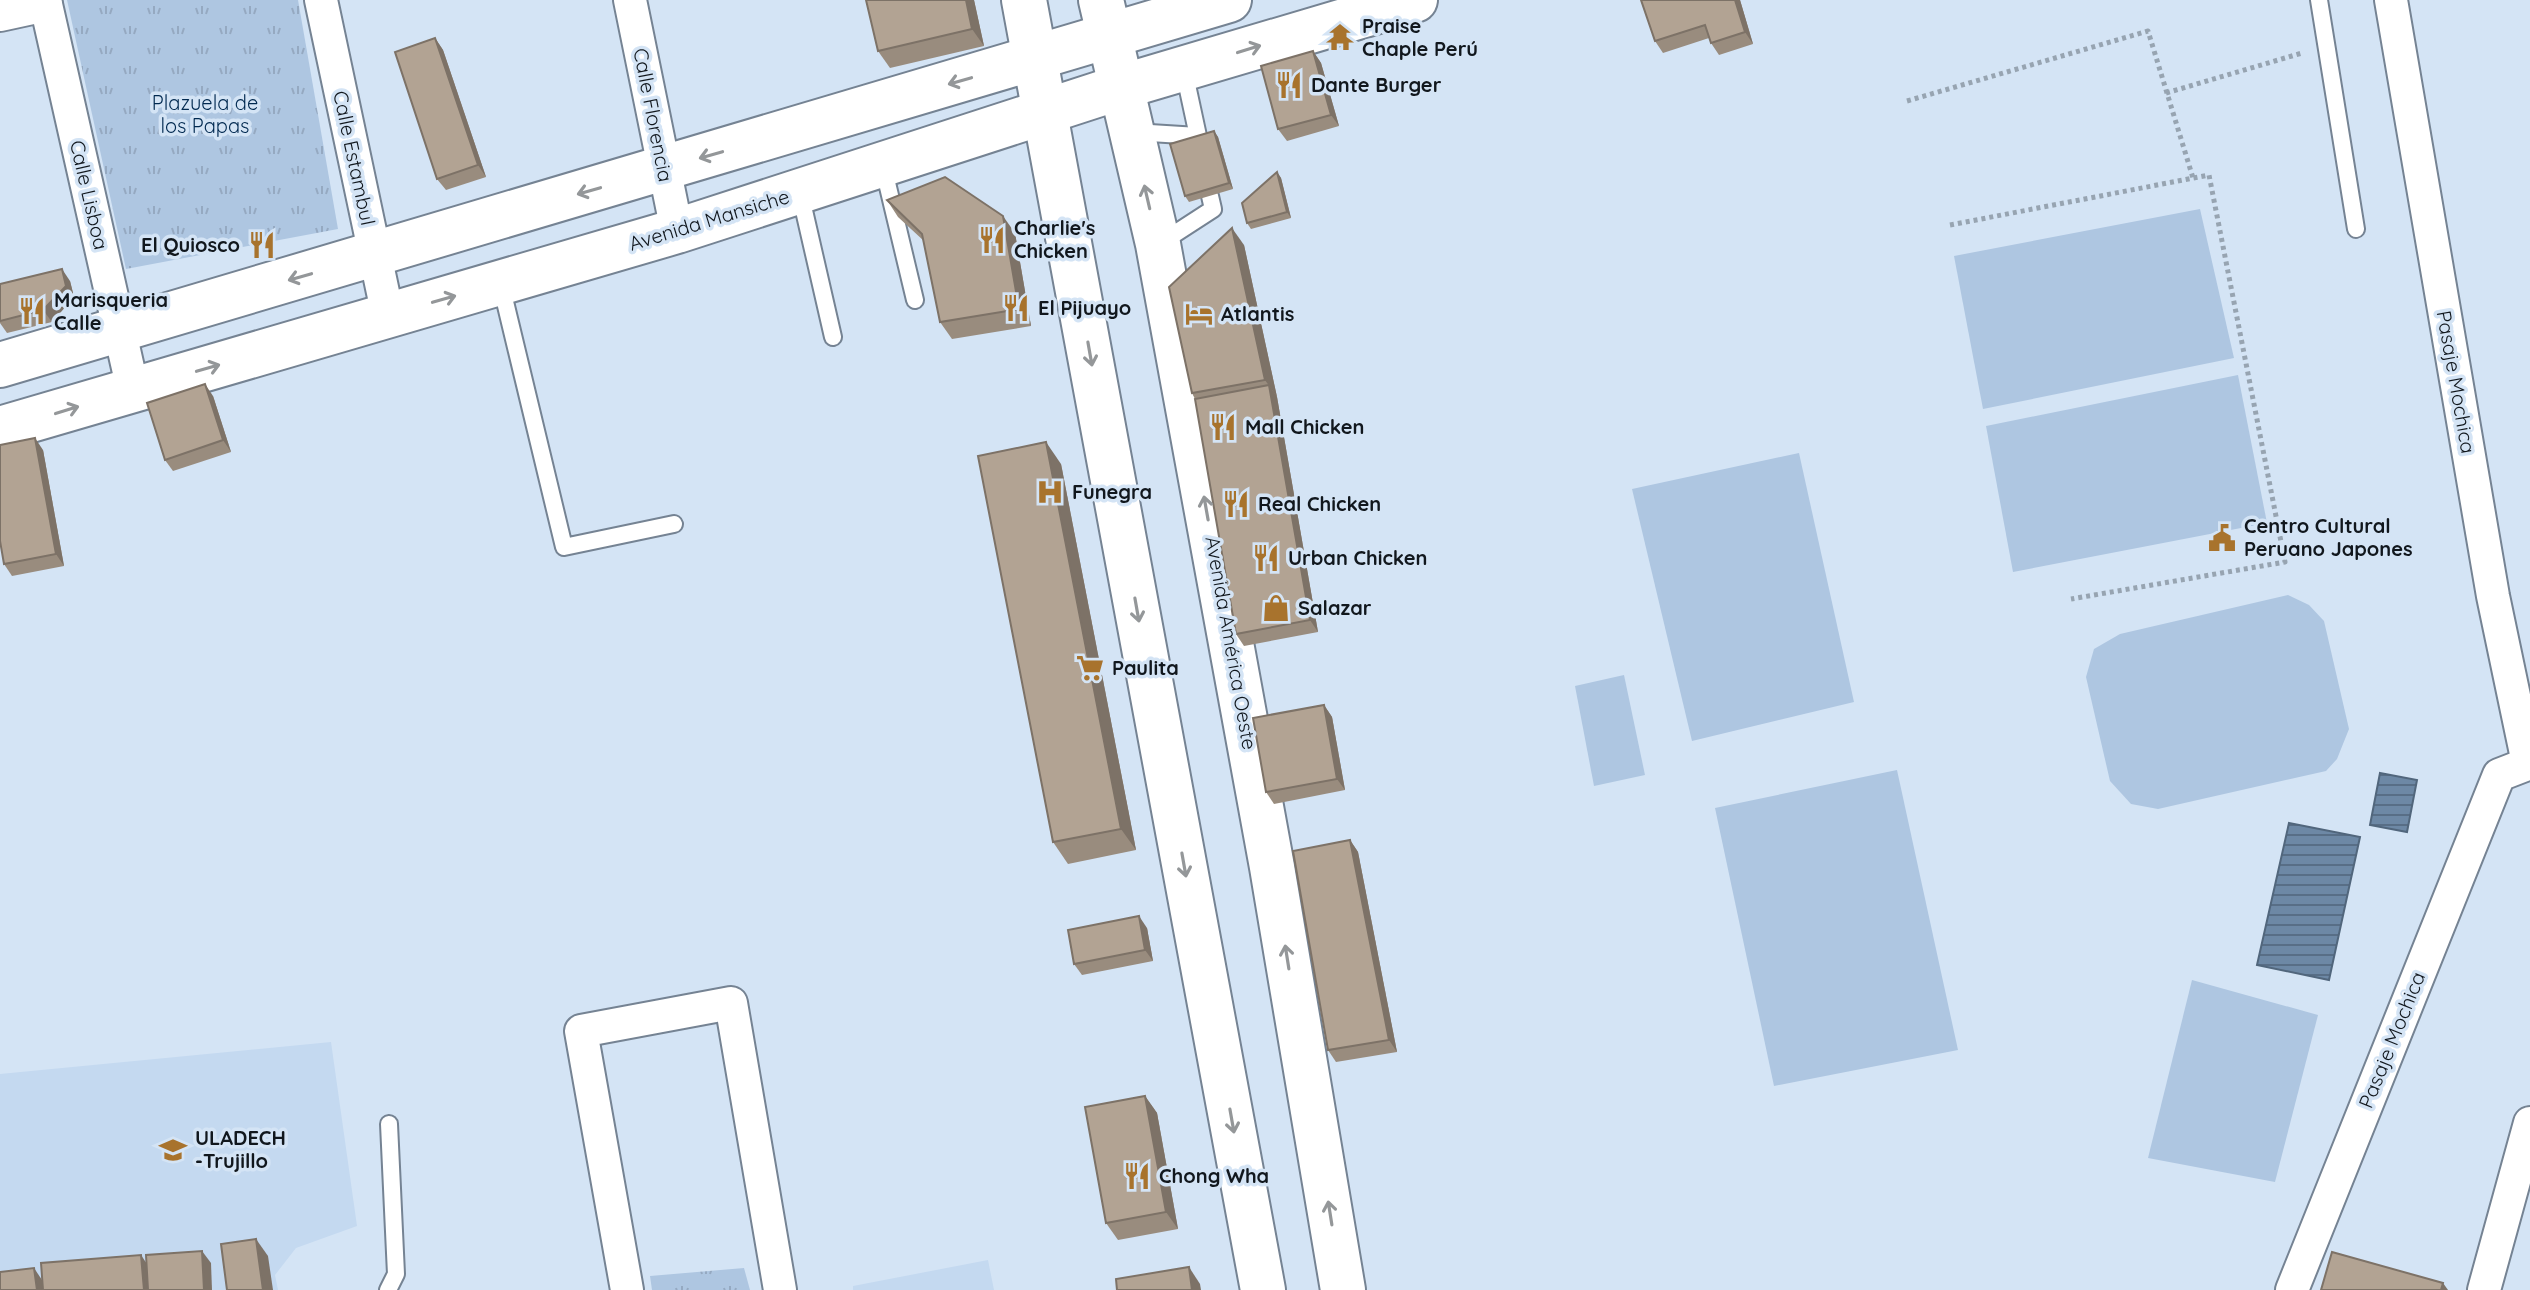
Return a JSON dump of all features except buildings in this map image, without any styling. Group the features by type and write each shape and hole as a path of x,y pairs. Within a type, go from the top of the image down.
{"main road":[{"path":"1024,0 1263,1290"},
{"path":"0,365 1035,59 1105,18 1229,0"},
{"name":"Avenida Mansiche","path":"0,429 677,231 1121,87 1415,0"},
{"name":"Avenida América Oeste","path":"1105,18 1158,244 1272,867 1343,1290"}],"street":[{"name":"Calle Estambul","path":"321,0 388,316"},
{"name":"Calle Florencia","path":"630,0 677,231"},
{"name":"Pasaje Mochica","path":"2292,1290 2499,775 2529,763 2493,596 2391,0"},
{"path":"0,15 46,2"},
{"name":"Calle Lisboa","path":"46,2 133,390"},
{"path":"627,1290 581,1031 731,1003 780,1290"},
{"path":"2484,1290 2530,1123"}],"lane":[{"path":"2319,0 2356,229"},
{"path":"1131,131 1199,140 1184,69"},
{"path":"882,165 915,300"},
{"path":"800,191 833,337"},
{"path":"1158,244 1213,209 1210,196"},
{"path":"501,283 564,547 674,524"},
{"path":"388,1290 396,1274 389,1124"}],"path":[{"path":"1907,101 2148,31 2193,178"},
{"path":"2166,93 2326,46"},
{"path":"1950,225 2209,175 2285,562 2071,599"}],"shaded area":[{"path":"2380,773 2417,780 2407,832 2370,825"},
{"path":"2289,823 2360,837 2329,980 2257,965"},
{"name":"ULADECH -Trujillo","path":"331,1042 357,1226 296,1248 275,1275 278,1290 0,1290 0,1074"},
{"path":"988,1260 994,1290 853,1290 853,1286"}],"green space":[{"name":"Plazuela de los Papas","path":"67,0 298,0 338,229 126,269"},
{"path":"2200,209 2234,358 1983,409 1954,256"},
{"path":"2238,375 2267,523 2013,572 1986,426"},
{"path":"1799,453 1854,702 1692,741 1632,489"},
{"path":"2288,595 2309,605 2324,621 2349,729 2337,759 2326,771 2158,809 2131,804 2110,781 2086,677 2094,649 2120,634"},
{"path":"1624,675 1645,775 1594,786 1575,686"},
{"path":"1897,770 1958,1050 1774,1086 1715,808"},
{"path":"2192,980 2318,1015 2275,1182 2148,1158"},
{"path":"744,1268 750,1290 652,1290 650,1276"}],"place":[{"name":"Praise Chaple Perú","path":"1340,37"},
{"name":"Dante Burger","path":"1289,85"},
{"name":"Charlie's Chicken","path":"992,240"},
{"name":"El Quiosco","path":"262,245"},
{"name":"El Pijuayo","path":"1016,308"},
{"name":"Marisqueria Calle","path":"32,311"},
{"name":"Atlantis","path":"1199,314"},
{"name":"Mall Chicken","path":"1223,427"},
{"name":"Funegra","path":"1050,492"},
{"name":"Real Chicken","path":"1236,504"},
{"name":"Centro Cultural Peruano Japones","path":"2222,538"},
{"name":"Urban Chicken","path":"1266,558"},
{"name":"Salazar","path":"1276,608"},
{"name":"Paulita","path":"1090,668"},
{"name":"ULADECH -Trujillo","path":"173,1150"},
{"name":"Chong Wha","path":"1137,1176"}]}
